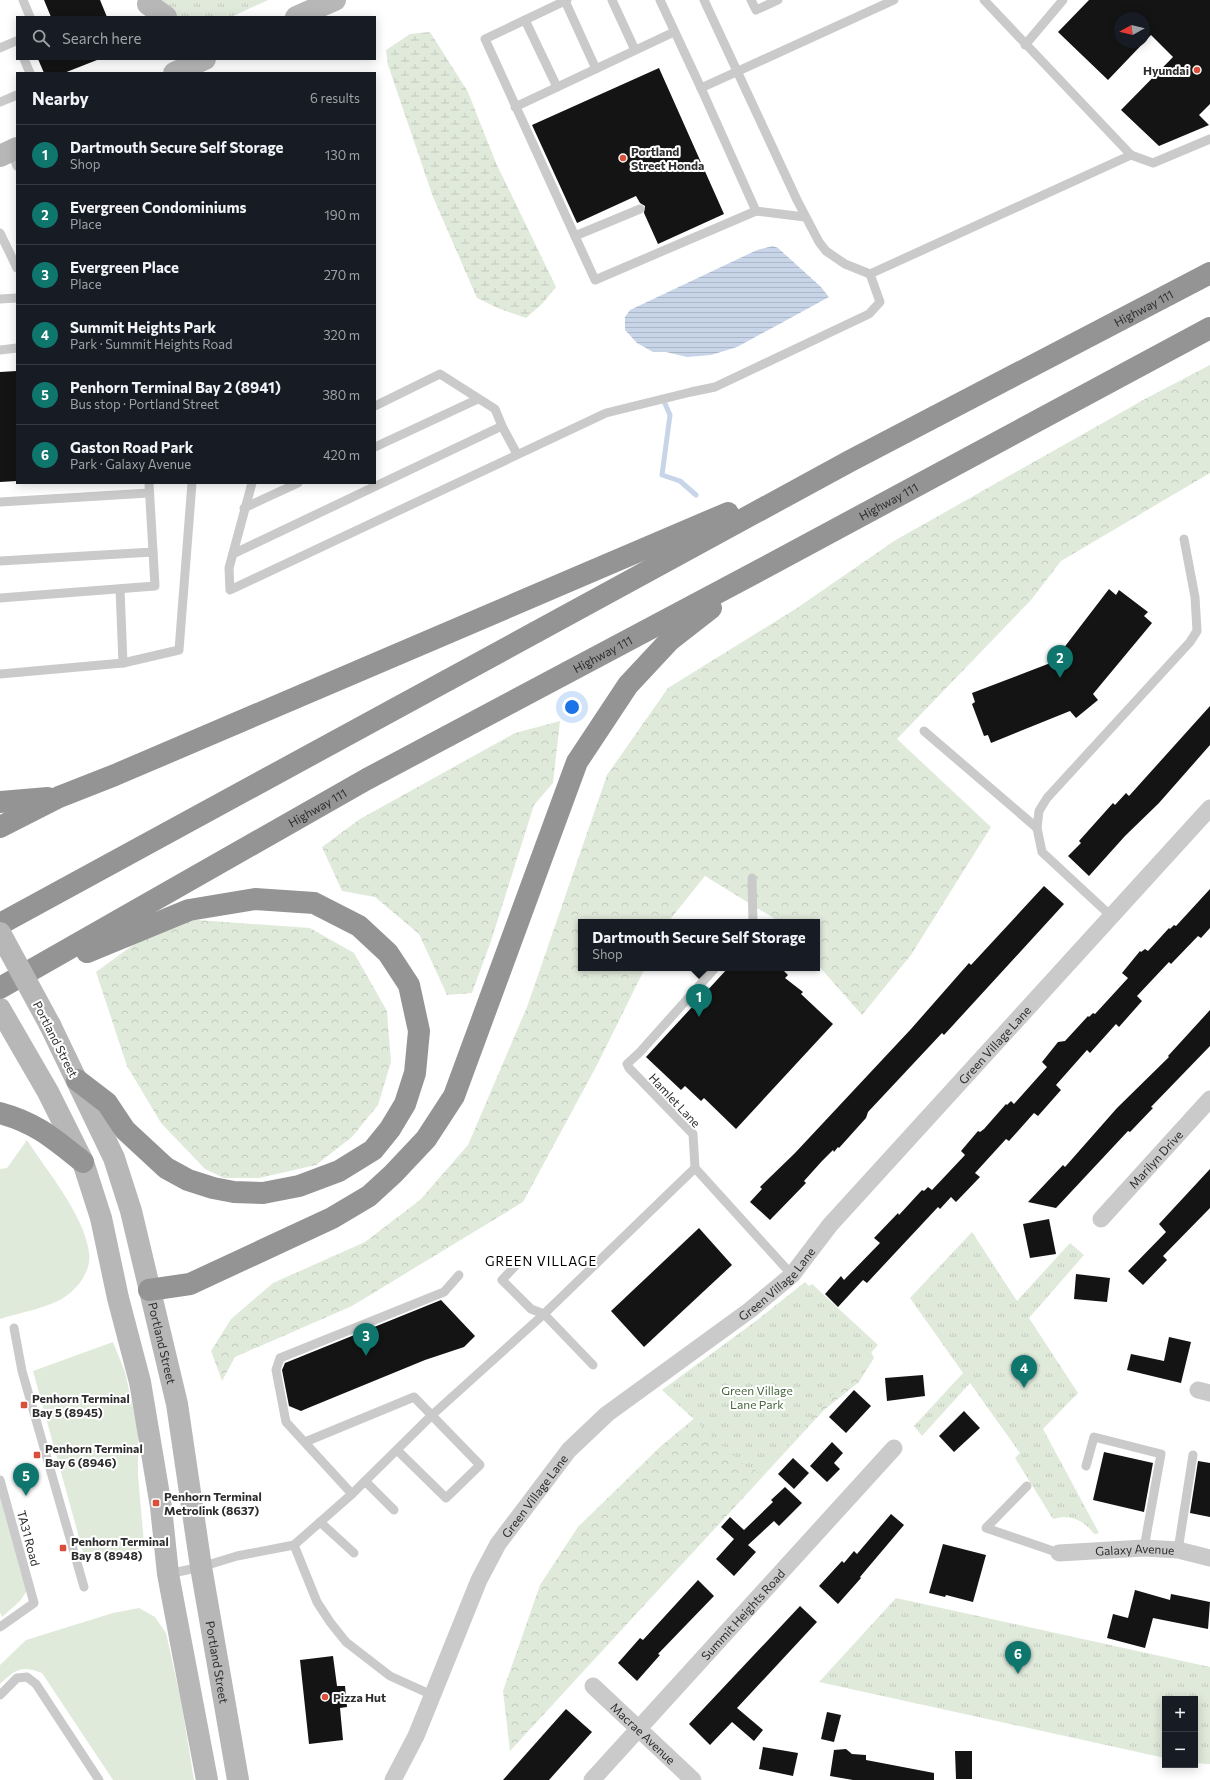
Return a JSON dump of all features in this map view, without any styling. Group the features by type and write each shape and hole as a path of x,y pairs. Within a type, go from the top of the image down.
{"highway":[{"name":"Highway 111","path":"0,924 850,461 1210,273"},
{"name":"Highway 111","path":"0,995 367,779 1210,328"},
{"path":"0,827 59,797 850,461"},
{"path":"149,1290 190,1284 332,1218 369,1196 426,1139 454,1096 577,762 628,685 670,640 762,569"},
{"path":"0,802 59,797"},
{"path":"0,995 189,910 255,899 314,903 359,926 388,953 409,985 420,1031 414,1073 405,1104 390,1129 373,1150 339,1171 299,1186 264,1193 234,1192 213,1188 188,1180 166,1168 125,1130 107,1103 78,1080"},
{"path":"0,1113 17,1118 44,1131 83,1162"}],"main road":[{"path":"298,16 335,0"},
{"path":"149,7 164,16"},
{"path":"176,68 202,60"},
{"name":"Portland Street","path":"0,933 78,1080 114,1158 131,1211 177,1404 201,1567 238,1780"},
{"path":"0,995 20,1044 48,1092 83,1162 101,1218 118,1298 140,1382 161,1508 168,1574 208,1780"},
{"path":"118,1298 149,1290"}],"street":[{"name":"Green Village Lane","path":"393,1780 407,1755 478,1580 498,1544 568,1450 607,1414 744,1314 792,1275 830,1226 1210,808"},
{"name":"Marilyn Drive","path":"1101,1219 1210,1100"},
{"name":"Summit Heights Road","path":"592,1780 894,1448"},
{"name":"Galaxy Avenue","path":"1059,1553 1144,1548 1178,1550 1210,1558"},
{"name":"Macrae Avenue","path":"593,1686 693,1780"}],"lane":[{"path":"23,0 30,16"},
{"path":"596,69 566,0 485,39 595,280 756,211 805,216"},
{"path":"612,0 635,50"},
{"path":"660,0 756,211"},
{"path":"704,0 805,216 826,251 845,264 870,274 1131,155"},
{"path":"751,0 756,10 778,0"},
{"path":"701,88 737,70 894,0"},
{"path":"984,0 1025,45 1131,155 1153,163 1210,139"},
{"path":"1025,45 1063,0"},
{"path":"525,20 557,87"},
{"path":"515,106 674,32"},
{"path":"0,48 16,41"},
{"path":"24,60 30,72"},
{"path":"0,102 16,95"},
{"path":"575,236 640,209"},
{"path":"0,233 16,266"},
{"path":"252,484 229,568 230,590 606,413 715,387 869,314 880,302 870,274"},
{"path":"0,299 16,298"},
{"path":"0,350 16,348"},
{"path":"376,406 440,374 495,409 517,454"},
{"path":"376,447 478,399"},
{"path":"233,554 502,426"},
{"path":"0,598 155,586 149,484"},
{"path":"0,674 123,663 179,650 192,484"},
{"path":"244,508 296,484"},
{"path":"0,502 149,493"},
{"path":"1111,916 1042,852 1037,828 1039,811 1047,798 1190,642 1197,631 1195,597 1184,539"},
{"path":"0,560 153,552"},
{"path":"120,589 123,663"},
{"path":"924,731 1037,828"},
{"path":"752,878 753,919"},
{"name":"Hamlet Lane","path":"695,1168 693,1134 629,1068 627,1064 640,1052 712,971"},
{"path":"168,1574 201,1567 237,1556 294,1545 352,1494 431,1416 544,1314 695,1168 792,1275"},
{"path":"517,1264 502,1280 531,1309 544,1314 593,1365"},
{"path":"352,1494 286,1422 276,1370 280,1358 444,1292 459,1275"},
{"path":"14,1328 22,1371 84,1587"},
{"path":"305,1442 414,1397 480,1465 446,1498 397,1450"},
{"path":"1086,1466 1094,1437 1161,1454 1144,1548"},
{"path":"1178,1550 1193,1455"},
{"name":"TA31 Road","path":"0,1480 34,1603 0,1627"},
{"path":"365,1481 394,1510"},
{"path":"1027,1486 986,1528 1059,1553"},
{"path":"320,1522 354,1553"},
{"path":"294,1545 317,1602 330,1622 346,1642 390,1676 432,1695"},
{"path":"0,1695 17,1678 27,1677 36,1684 99,1780"}],"green space":[{"path":"159,0 268,0 233,16 167,16"},
{"path":"430,32 468,92 496,163 556,287 542,304 526,318 500,309 477,298 433,197 388,65 386,50 410,34"},
{"path":"1210,365 1210,473 1061,561 1031,600 897,739 991,827 911,955 862,1015 820,967 820,919 775,919 705,876 670,919 578,919 578,971 644,971 597,1065 523,1202 352,1306 235,1357 222,1381 211,1351 231,1319 273,1283 365,1242 420,1200 468,1145 527,1007 607,775 668,688 797,608 894,541 1145,399"},
{"path":"560,721 553,783 534,805 491,941 472,993 447,995 419,934 375,897 342,891 322,847 360,819 515,733"},
{"path":"170,918 310,928 354,953 387,1011 391,1062 378,1105 352,1137 316,1165 259,1178 224,1178 205,1169 161,1123 127,1066 96,972"},
{"path":"27,1140 64,1194 80,1223 86,1238 89,1252 88,1267 77,1287 65,1297 44,1306 0,1319 0,1169 7,1168"},
{"path":"972,1232 1017,1301 1070,1243 1084,1255 1029,1318 1078,1393 1043,1429 1099,1533 1094,1534 1086,1525 1076,1519 1065,1517 1053,1519 1015,1458 1020,1453 970,1383 922,1436 914,1426 963,1373 910,1298"},
{"name":"Green Village Lane Park","path":"805,1282 809,1286 812,1284 878,1345 760,1474 754,1469 752,1472 662,1390 756,1321"},
{"path":"113,1342 125,1372 138,1431 138,1475 144,1544 137,1550 85,1559 33,1371"},
{"path":"868,1345 874,1358 859,1382 824,1410 510,1751 503,1691 540,1585 578,1527 660,1447 709,1406"},
{"path":"0,1481 28,1589 20,1601 2,1617 0,1612"},
{"path":"896,1598 1210,1667 1210,1764 1198,1763 1198,1696 1162,1696 1162,1757 819,1682"},
{"path":"139,1608 155,1617 166,1633 181,1701 194,1780 113,1780 42,1673 29,1669 19,1670 10,1675 0,1684 0,1665 26,1640 113,1613"}],"water":[{"path":"773,246 778,248 820,286 829,297 737,347 711,355 687,357 666,352 653,352 637,343 625,330 625,317 630,310 757,250"}],"building":[{"path":"44,0 100,0 107,16 51,16"},
{"path":"1089,0 1210,0 1210,104 1199,115 1209,125 1159,146 1121,110 1173,57 1151,35 1150,36 1150,12 1114,12 1114,48 1139,48 1108,80 1058,32"},
{"path":"38,60 97,60 67,72 44,72"},
{"name":"Portland Street Honda","path":"659,68 724,214 658,244 644,213 645,206 640,203 636,196 577,223 532,125"},
{"path":"16,371 16,481 0,482 0,372"},
{"path":"1109,589 1116,595 1119,590 1148,612 1144,616 1152,623 1093,694 1098,700 1076,718 1070,711 991,743 988,735 984,736 972,704 975,702 972,693 1053,662"},
{"path":"1210,706 1210,745 1159,803 1125,836 1089,876 1068,856 1081,843 1079,841 1113,803 1115,805 1126,793 1129,796"},
{"path":"1044,886 1064,904 944,1035 942,1033 868,1112 866,1118 839,1148 838,1147 834,1152 833,1150 822,1161 804,1181 806,1183 770,1220 750,1202 762,1189 760,1187 795,1153 911,1029 969,963 971,965"},
{"path":"1210,889 1210,928 1201,938 1198,936 1171,964 1169,962 1137,996 1142,1001 1119,1027 1116,1024 1090,1053 1087,1050 1056,1085 1061,1090 1038,1116 1034,1113 1009,1141 1006,1139 975,1173 980,1177 956,1202 951,1197 940,1209 938,1207 867,1283 863,1280 838,1307 825,1294 841,1276 844,1280 880,1243 874,1238 898,1213 899,1215 922,1190 924,1191 928,1187 932,1190 965,1155 961,1151 978,1131 980,1132 984,1129 1006,1104 1007,1105 1011,1101 1014,1104 1047,1067 1042,1062 1058,1042 1065,1041 1088,1016 1089,1017 1093,1013 1095,1014 1128,978 1122,973 1140,951 1141,952 1145,949 1148,951 1169,928 1170,929 1174,925 1176,926"},
{"path":"725,971 784,971 788,975 785,978 803,992 801,994 833,1024 736,1129 704,1098 701,1101 685,1086 681,1090 646,1057"},
{"path":"1210,1010 1210,1046 1151,1107 1153,1108 1130,1132 1128,1131 1056,1208 1028,1202 1063,1165 1065,1167 1117,1108 1169,1057 1168,1056"},
{"path":"1210,1169 1210,1208 1163,1256 1167,1260 1143,1285 1128,1271 1166,1232 1159,1224"},
{"path":"1049,1219 1056,1254 1030,1258 1023,1224"},
{"path":"699,1228 732,1265 644,1347 611,1311"},
{"path":"1076,1274 1110,1278 1107,1302 1074,1299"},
{"path":"441,1300 475,1336 464,1347 425,1360 301,1411 289,1406 282,1370 285,1363"},
{"path":"1169,1337 1191,1342 1181,1383 1127,1370 1131,1354 1164,1361"},
{"path":"923,1375 925,1396 887,1401 885,1378"},
{"path":"854,1390 871,1406 846,1433 829,1417"},
{"path":"964,1411 980,1428 954,1452 939,1436"},
{"path":"832,1442 843,1453 834,1463 840,1469 827,1482 810,1466"},
{"path":"1104,1452 1153,1463 1144,1512 1093,1500"},
{"path":"793,1458 809,1473 794,1489 778,1474"},
{"path":"1198,1461 1210,1463 1210,1517 1190,1513"},
{"path":"785,1487 802,1503 779,1526 774,1521 748,1545 756,1552 734,1576 716,1559 734,1539 721,1527 730,1517 744,1530 773,1502 771,1500"},
{"path":"891,1514 904,1525 838,1604 819,1586 842,1561 844,1563 854,1551 857,1554"},
{"path":"943,1544 986,1555 973,1602 946,1595 945,1597 929,1593"},
{"path":"698,1580 714,1596 658,1654 660,1655 637,1681 618,1663 640,1638 643,1640"},
{"path":"1135,1590 1170,1600 1171,1594 1210,1602 1208,1629 1153,1618 1145,1648 1107,1638 1113,1614 1128,1618"},
{"path":"800,1606 817,1622 737,1708 763,1730 754,1741 732,1722 710,1745 689,1724"},
{"name":"Pizza Hut","path":"333,1656 337,1686 345,1686 347,1707 340,1708 343,1740 309,1744 300,1660"},
{"path":"566,1709 592,1732 549,1780 503,1780"},
{"path":"827,1712 841,1715 834,1742 821,1739"},
{"path":"763,1747 798,1753 793,1776 759,1769"},
{"path":"846,1749 852,1754 866,1755 866,1760 934,1773 934,1780 853,1780 830,1776 834,1750"},
{"path":"955,1751 972,1751 972,1779 956,1779"}],"waterway":[{"path":"663,399 670,415 662,475 680,481 696,495"}],"place":[{"name":"Hyundai","path":"1197,70"},
{"name":"Portland Street Honda","path":"623,158"},
{"name":"Evergreen Condominiums","path":"1060,678"},
{"name":"Dartmouth Secure Self Storage","path":"699,1017"},
{"name":"Evergreen Place","path":"366,1356"},
{"name":"Summit Heights Park","path":"1024,1388"},
{"name":"Penhorn Terminal Bay 5 (8945)","path":"24,1405"},
{"name":"Penhorn Terminal Bay 6 (8946)","path":"37,1455"},
{"name":"Penhorn Terminal Bay 2 (8941)","path":"26,1496"},
{"name":"Penhorn Terminal Metrolink (8637)","path":"156,1503"},
{"name":"Penhorn Terminal Bay 8 (8948)","path":"63,1548"},
{"name":"Gaston Road Park","path":"1018,1674"},
{"name":"Pizza Hut","path":"325,1697"}],"district":[{"name":"GREEN VILLAGE","path":"541,1261"}]}
